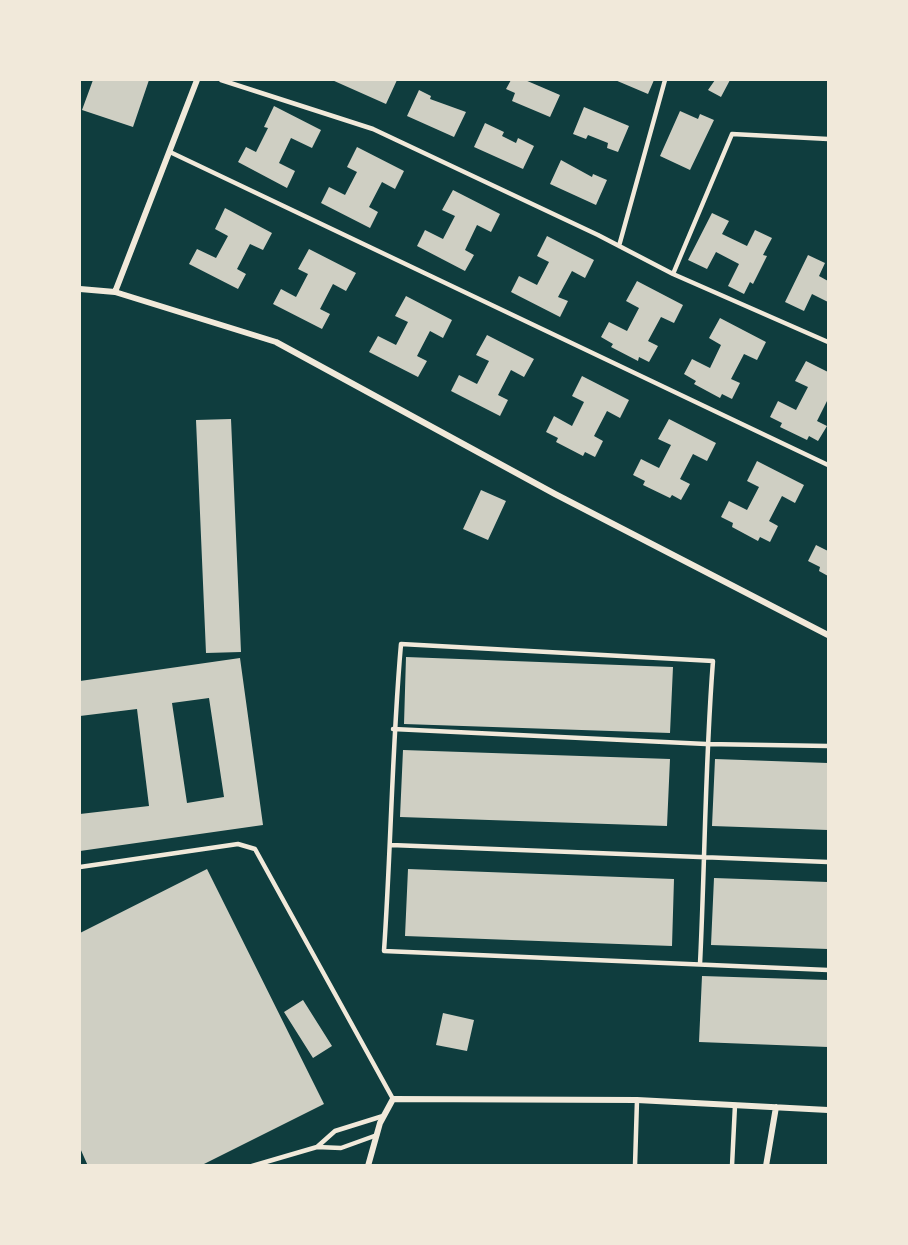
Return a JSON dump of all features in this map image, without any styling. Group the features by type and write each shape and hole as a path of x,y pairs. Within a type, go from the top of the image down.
{"street":[{"path":"115,292 197,80"},
{"path":"80,289 115,292 276,342 555,494 828,635"},
{"path":"368,1166 383,1116 393,1099 637,1101 828,1110"},
{"path":"766,1166 776,1107"}],"lane":[{"path":"221,80 373,129 673,274 828,342"},
{"path":"619,246 665,80"},
{"path":"673,274 732,134 828,139"},
{"path":"170,152 828,465"},
{"path":"700,964 706,858 706,744 713,661 400,644 393,729 391,845 384,951 828,970"},
{"path":"393,729 706,744 828,746"},
{"path":"80,867 238,844 250,846 260,856 393,1099"},
{"path":"391,845 828,862"},
{"path":"635,1166 637,1101"},
{"path":"732,1166 735,1106"},
{"path":"317,1147 335,1131 383,1116"},
{"path":"252,1166 317,1147 341,1148 376,1135"}],"building":[{"path":"93,80 149,80 133,127 82,110"},
{"path":"332,80 397,80 386,104"},
{"path":"511,80 525,80 560,95 550,117 512,101 515,93 506,89"},
{"path":"615,80 654,80 648,94"},
{"path":"715,80 730,80 721,97 708,90"},
{"path":"419,90 431,96 430,99 466,112 454,137 407,116"},
{"path":"274,106 321,130 312,148 291,138 279,163 295,171 287,188 238,162 246,147 256,152 268,128 264,127"},
{"path":"584,107 629,126 618,152 607,148 608,143 588,135 586,139 573,134"},
{"path":"680,111 698,119 700,114 714,120 690,170 660,156"},
{"path":"485,123 504,132 502,136 516,143 518,138 534,146 523,169 474,147"},
{"path":"357,147 404,171 395,189 382,182 369,207 378,212 370,228 321,203 329,187 345,195 357,172 347,167"},
{"path":"561,160 592,177 593,174 607,180 596,205 550,184"},
{"path":"453,190 500,214 491,232 477,225 465,250 474,255 465,271 417,246 425,230 443,239 455,216 442,210"},
{"path":"225,208 272,233 263,250 250,244 237,269 246,274 238,289 189,264 197,249 216,258 228,236 215,229"},
{"path":"712,213 729,221 722,234 747,246 755,230 772,238 763,255 767,256 753,284 750,282 744,294 728,286 739,264 716,252 707,269 688,260"},
{"path":"547,236 594,260 585,278 572,271 558,297 568,301 560,317 511,292 519,276 537,285 549,262 537,256"},
{"path":"309,249 356,273 346,291 333,284 320,309 330,314 322,329 273,304 281,289 296,297 308,274 298,269"},
{"path":"808,255 825,263 819,276 828,281 828,302 812,294 804,311 785,302"},
{"path":"637,281 683,305 674,323 661,317 648,341 658,346 649,362 639,357 638,361 611,347 613,344 601,337 609,322 627,331 639,308 626,301"},
{"path":"406,296 452,320 443,338 430,331 417,356 427,361 418,377 369,352 378,336 396,345 408,322 395,316"},
{"path":"720,318 766,342 757,360 744,354 731,379 740,383 732,399 722,394 720,398 694,384 696,381 684,374 692,359 710,368 721,345 709,338"},
{"path":"487,335 534,359 524,377 511,370 498,395 508,400 500,416 451,391 459,375 477,384 489,361 476,355"},
{"path":"806,361 828,372 828,399 817,421 827,426 818,441 809,436 807,440 780,427 782,423 770,417 778,401 796,410 808,387 795,381"},
{"path":"582,376 629,400 620,418 607,411 594,436 603,441 595,457 585,452 583,456 556,442 558,438 546,432 554,416 572,426 584,402 572,396"},
{"path":"231,419 241,652 206,653 196,420"},
{"path":"669,419 716,443 707,461 693,454 680,479 690,484 681,500 672,495 670,498 643,485 645,481 633,475 641,459 659,468 671,445 658,439"},
{"path":"757,461 804,485 795,503 782,496 769,521 778,526 770,542 760,537 758,541 732,527 733,523 721,517 729,501 747,510 759,487 747,481"},
{"path":"481,490 506,501 488,540 463,529"},
{"path":"816,545 828,551 828,576 819,571 820,567 808,561"},
{"path":"406,657 673,667 670,733 404,724"},
{"path":"240,658 263,825 80,851 80,814 149,806 137,709 80,716 80,681","holes":["209,698 224,797 187,803 172,703"]},
{"path":"403,750 670,759 667,826 400,817"},
{"path":"715,759 828,763 828,830 712,826"},
{"path":"207,869 324,1104 200,1166 88,1166 80,1148 80,933"},
{"path":"408,869 674,879 672,946 405,936"},
{"path":"714,878 828,882 828,949 711,945"},
{"path":"702,976 828,980 828,1047 699,1042"},
{"path":"303,1000 332,1046 313,1058 284,1012"},
{"path":"443,1013 474,1020 467,1051 436,1045"}]}
